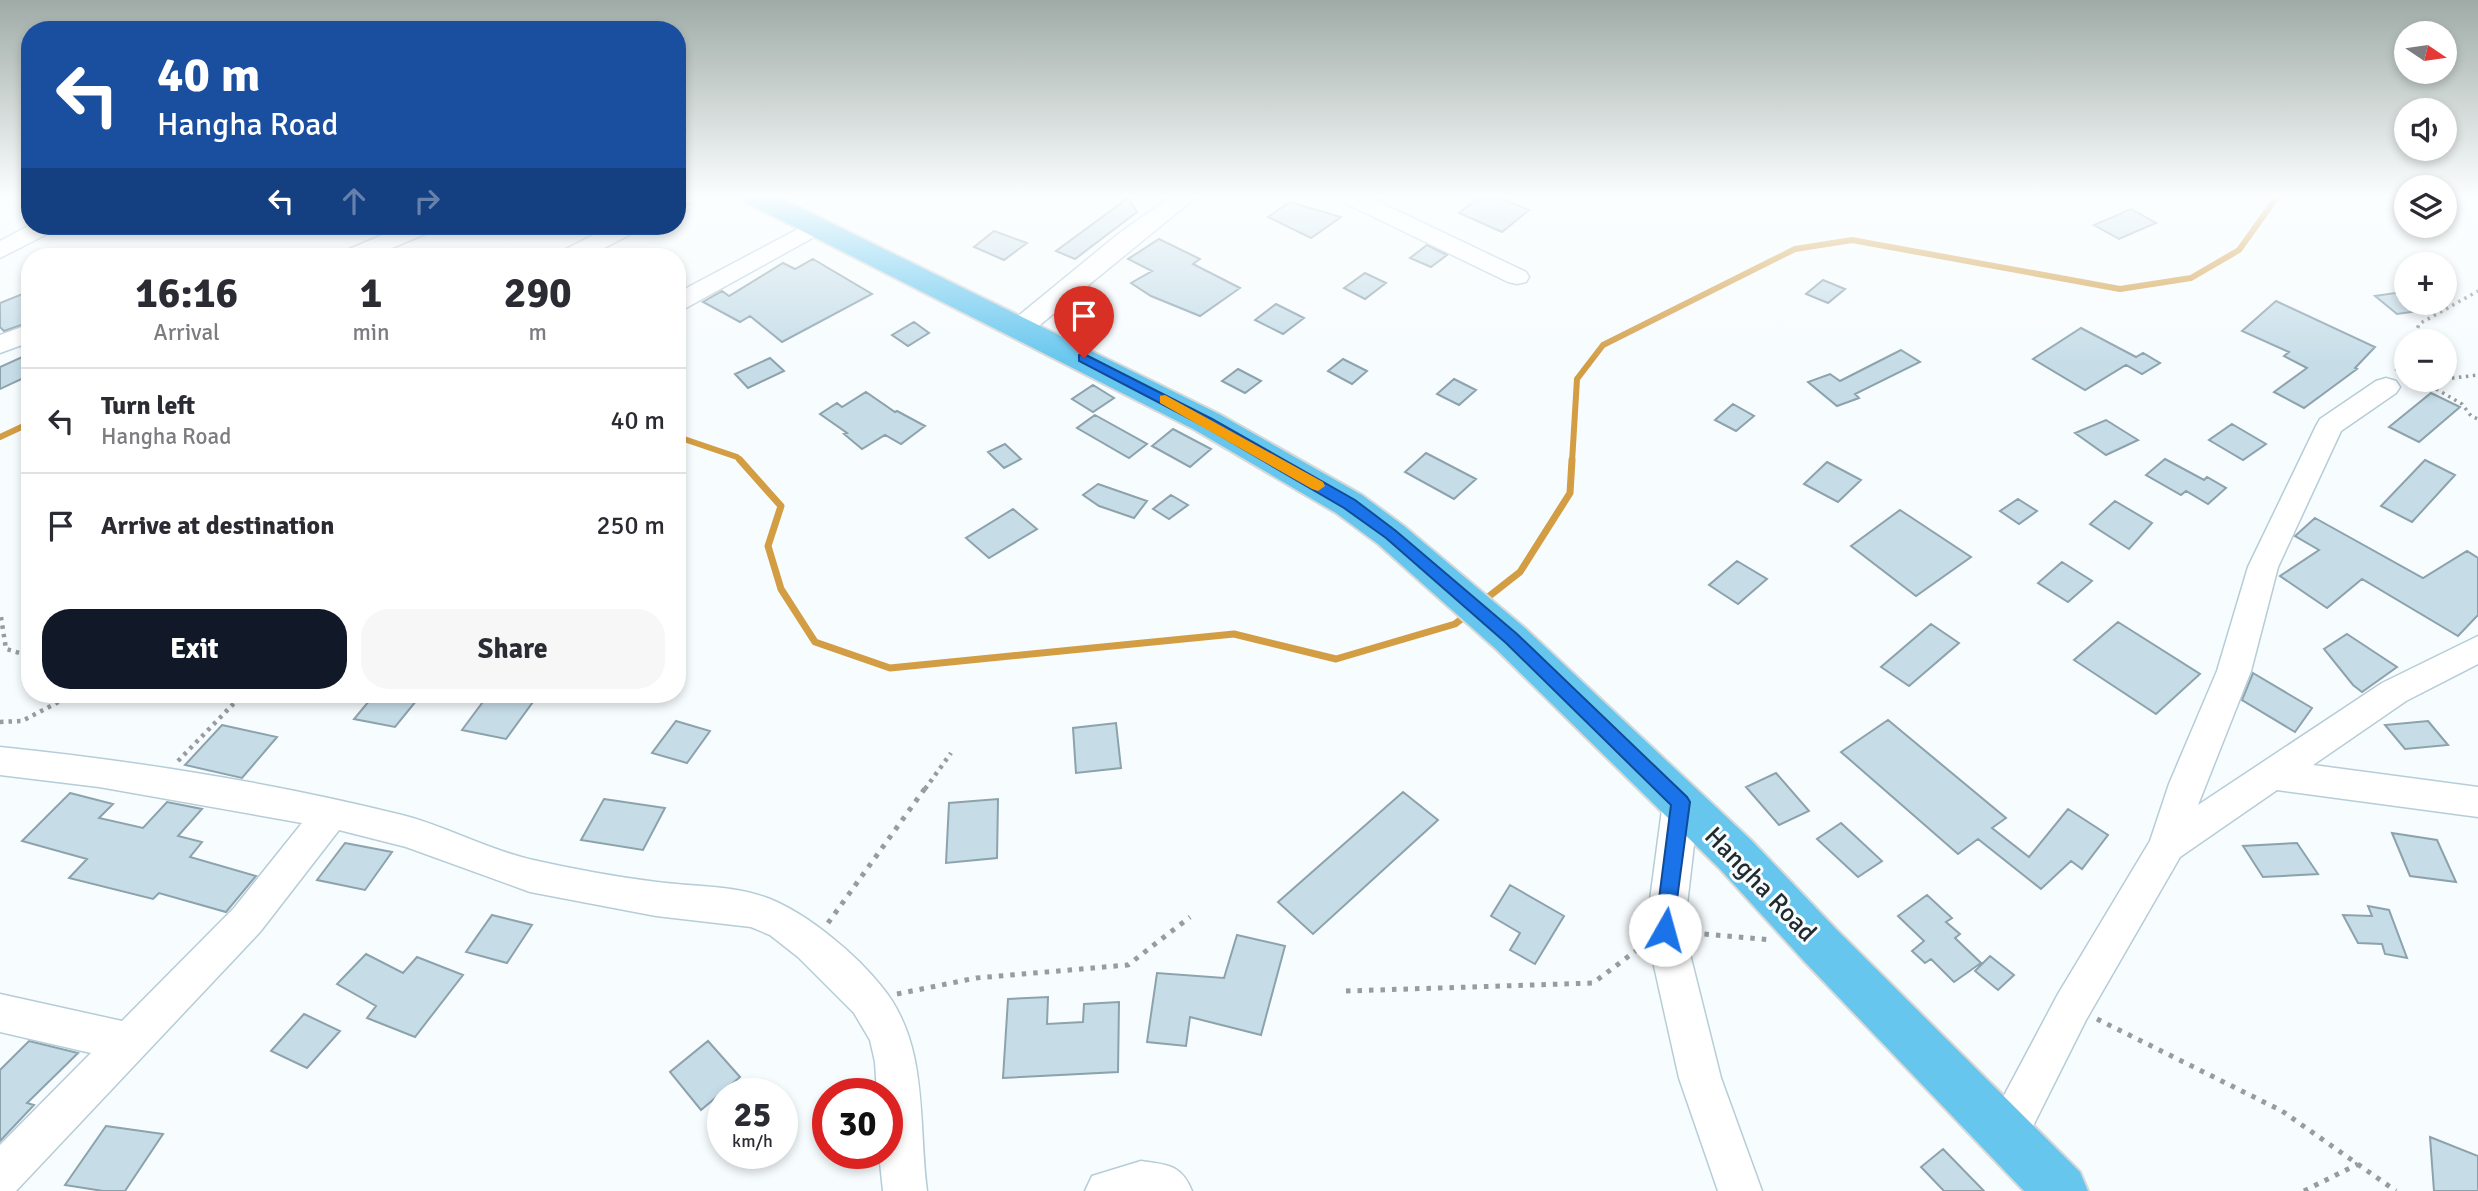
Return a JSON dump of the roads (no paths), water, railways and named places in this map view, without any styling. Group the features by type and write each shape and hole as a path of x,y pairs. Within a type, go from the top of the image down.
{"highway":[{"name":"Hangha Road","path":"871,253 1195,415 1349,504 1450,584 1735,854 2006,1135 2048,1186"}],"street":[{"path":"686,298 769,253"},
{"path":"1021,327 1111,253"},
{"path":"1466,253 1517,277"},
{"path":"0,345 21,336"},
{"path":"2006,1135 2072,1007 2167,846 2187,784 2234,671 2263,567 2330,426 2386,387"},
{"path":"2167,846 2274,775 2334,730 2394,692 2478,649"},
{"path":"0,761 61,766 331,813 407,832 530,876 656,899 754,910 784,923 812,945 868,1000 889,1033 896,1062 900,1151 905,1191"},
{"path":"2274,775 2478,802"},
{"path":"1681,802 1665,930 1700,1078 1740,1191"},
{"path":"0,1176 247,920 331,813"},
{"path":"0,1013 131,1043"},
{"path":"1107,1191 1141,1183 1165,1186 1170,1191"}],"waterway":[{"path":"1572,462 1577,379 1603,345 1788,253"},
{"path":"1921,253 2120,289 2191,278 2235,253"},
{"path":"0,437 21,427"},
{"path":"686,440 740,460"},
{"path":"740,460 781,506 768,546 781,589 815,642 890,668 1234,634 1336,659 1455,624 1469,613"},
{"path":"1483,601 1520,572 1570,493 1572,460"}]}
